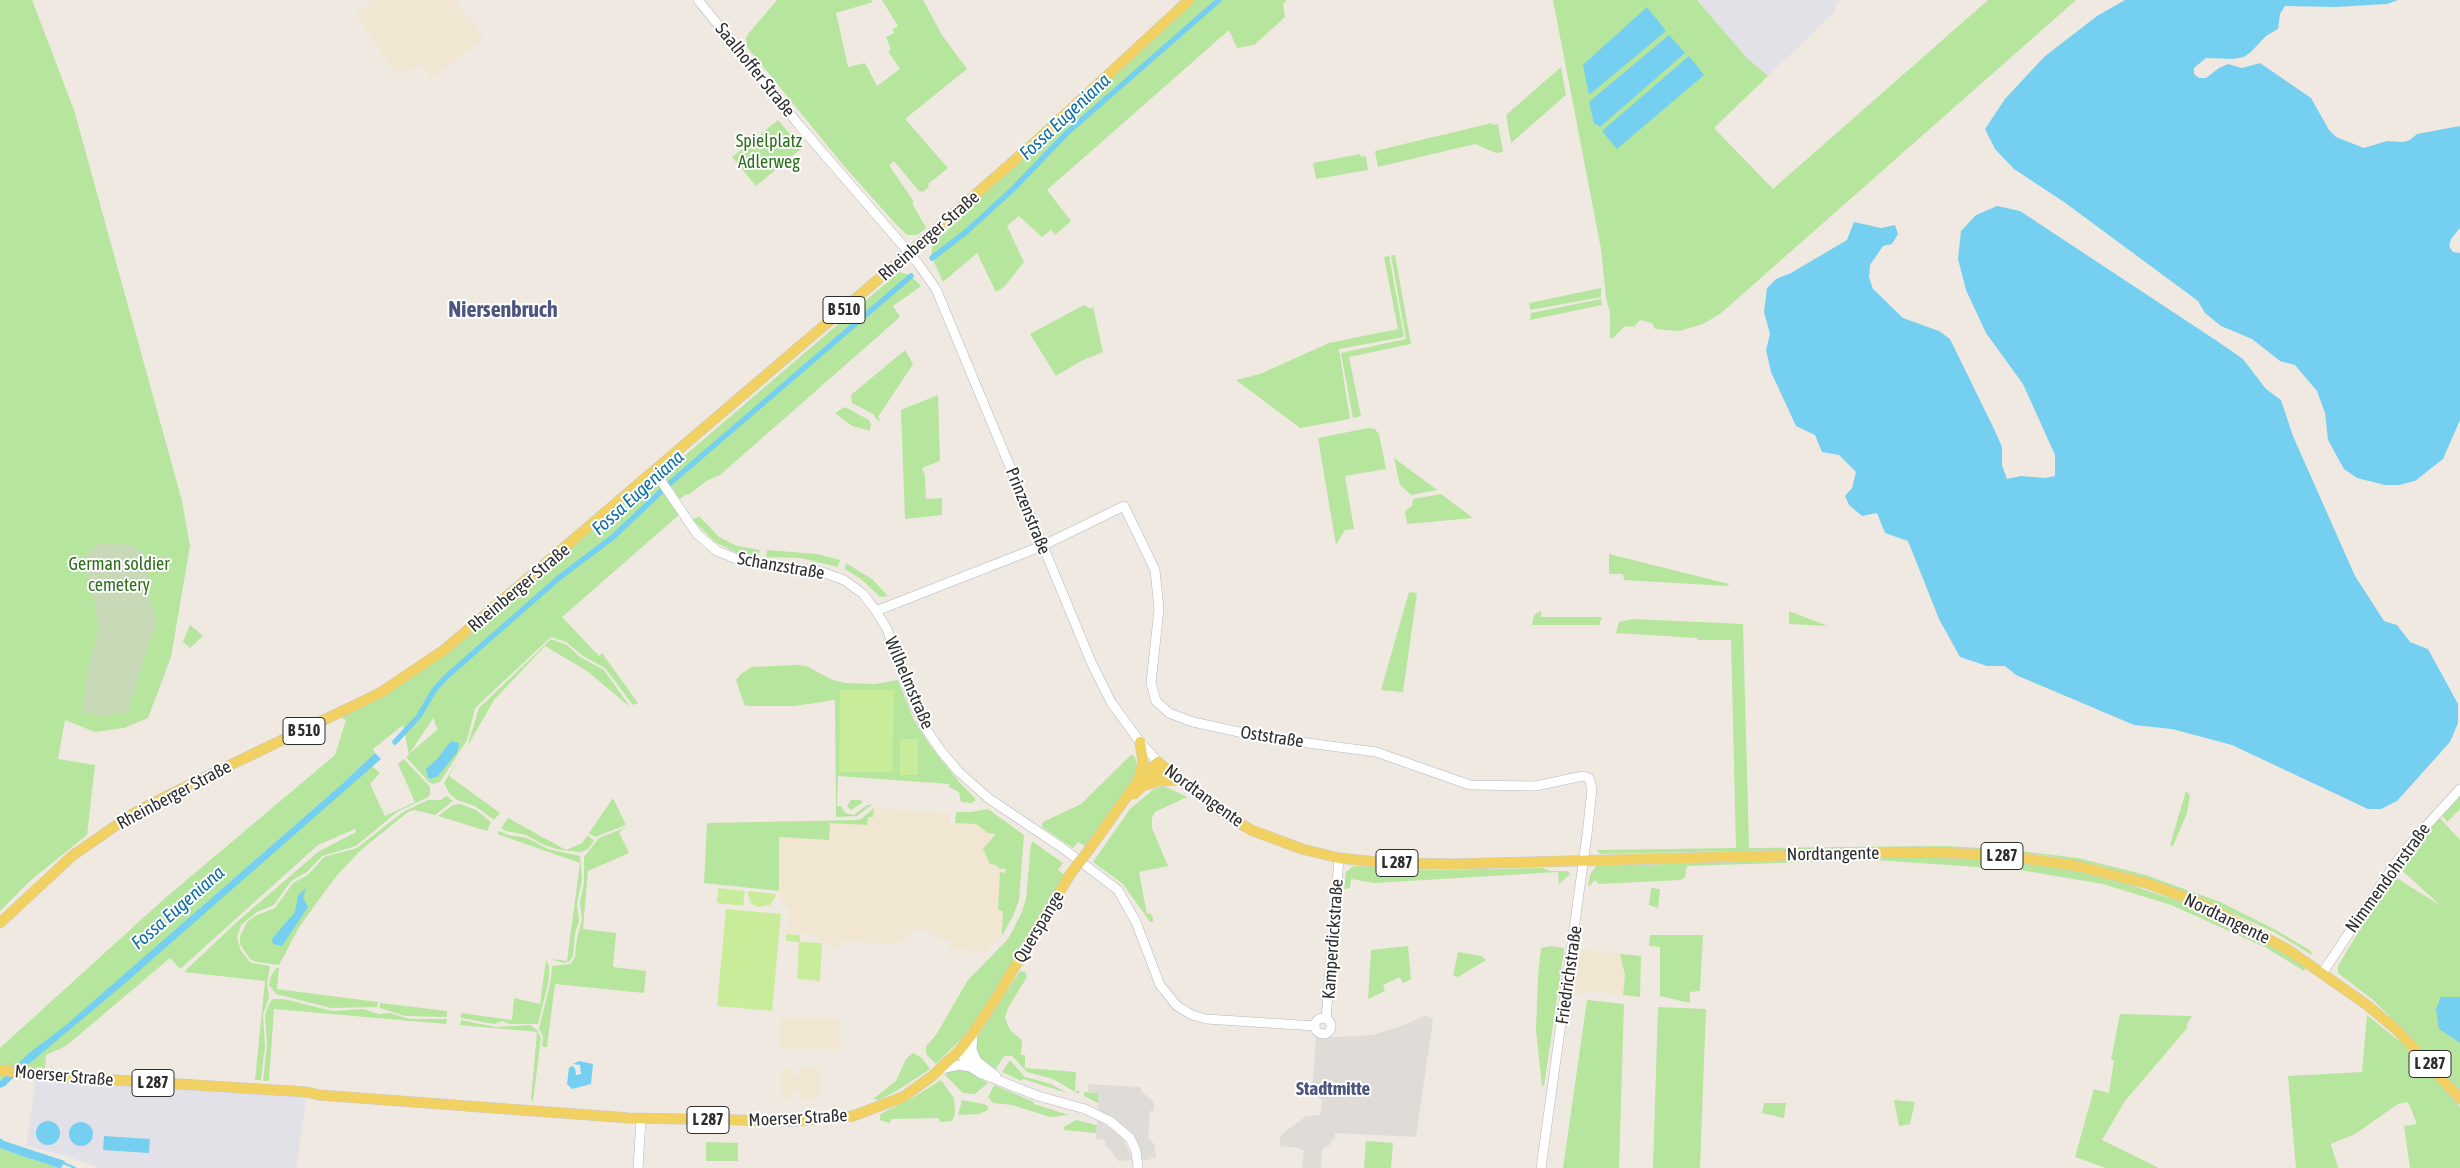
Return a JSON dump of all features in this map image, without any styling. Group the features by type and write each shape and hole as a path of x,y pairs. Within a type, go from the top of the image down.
{"main road":[{"name":"Rheinberger Straße","path":"0,922 72,856 134,813 372,697 425,664 514,592 910,253 1027,150 1189,0"},
{"name":"L 287","path":"1140,742 1143,762 1140,783"},
{"name":"Nordtangente","path":"1161,764 1178,780 1220,811 1251,830 1302,849 1339,858 1386,863 1454,864 1917,852 1974,854 2042,860 2127,878 2192,900 2254,930 2323,972 2367,1004 2398,1031 2460,1099"},
{"name":"Querspange","path":"959,1051 973,1033 1071,874 1140,783 1161,764"},
{"path":"1140,783 1178,780"},
{"name":"Moerser Straße","path":"4,1071 307,1092 319,1090 444,1099 493,1107 641,1119 792,1121 853,1116 903,1097 941,1068 959,1051"}],"street":[{"name":"Saalhoffer Straße","path":"698,0 799,125 910,253"},
{"name":"Prinzenstraße","path":"910,253 939,296 1102,686 1140,742 1161,764"},
{"name":"Schanzstraße","path":"655,472 697,534 717,552 738,559 804,568 831,574 857,589 876,610"},
{"name":"Oststraße","path":"1042,546 1124,506 1155,570 1159,610 1151,683 1156,701 1169,713 1193,722 1262,737 1376,752 1470,785 1535,786 1584,776 1591,781"},
{"path":"876,610 1042,546"},
{"name":"Wilhelmstraße","path":"876,610 887,629 914,704 926,729 958,771 983,794 1110,882 1124,901 1141,933 1160,985 1168,997 1185,1011 1198,1017 1214,1020 1315,1026"},
{"name":"Friedrichstraße","path":"1541,1168 1584,861 1591,799 1591,781"},
{"name":"Nimmendohrstraße","path":"2323,972 2395,864 2416,837 2460,789"},
{"name":"Kamperdickstraße","path":"1326,1018 1339,858"},
{"path":"1326,1018 1331,1024 1329,1032 1319,1034 1315,1026 1318,1020 1326,1018"},
{"path":"973,1033 972,1050 974,1064"},
{"path":"959,1051 968,1054 980,1073 1018,1089 1094,1112 1115,1124 1130,1138 1137,1168"},
{"path":"941,1068 974,1064"},
{"path":"638,1168 641,1119"}],"shaded area":[{"path":"372,0 455,0 484,38 431,79 422,66 417,66 404,75 399,69 394,72 356,14"},
{"path":"1697,0 1841,0 1836,4 1835,12 1768,76 1759,71"},
{"path":"874,808 950,813 950,823 976,824 988,833 1008,834 1005,873 1001,872 998,910 1003,911 1002,936 986,952 949,949 949,940 939,939 924,929 917,929 899,943 842,942 837,950 813,935 787,933 791,911 780,899 779,837 829,840 830,823 867,825 868,816 873,816"},
{"path":"1581,949 1620,954 1625,975 1623,995 1586,990 1585,994 1574,993"},
{"path":"1426,1015 1433,1020 1416,1137 1335,1133 1335,1139 1332,1139 1330,1145 1322,1149 1321,1168 1302,1168 1304,1151 1298,1148 1279,1146 1281,1135 1306,1116 1320,1115 1322,1101 1312,1091 1316,1038 1372,1035 1401,1026"},
{"path":"779,1018 840,1018 840,1049 779,1049"},
{"path":"782,1068 791,1068 791,1077 798,1077 799,1068 820,1068 820,1099 799,1099 799,1090 791,1090 791,1099 782,1099"},
{"path":"36,1075 307,1095 296,1168 100,1168 63,1155 24,1145 27,1143"},
{"path":"1088,1084 1141,1087 1141,1091 1154,1102 1154,1111 1150,1111 1148,1137 1155,1145 1156,1157 1140,1160 1129,1130 1111,1116 1097,1112 1099,1093 1088,1092"},
{"path":"1097,1120 1111,1128 1123,1139 1133,1160 1118,1161 1109,1148 1105,1146 1105,1140 1096,1139"}],"green space":[{"path":"0,0 32,0 74,110 182,501 190,546 171,657 148,718 124,728 95,732 65,720 58,759 95,765 87,835 31,880 0,911"},
{"path":"777,0 871,0 873,2 836,13 848,67 865,63 877,86 900,69 888,51 891,50 886,37 894,33 893,29 898,26 882,0 923,0 942,35 967,69 905,119 948,168 928,184 929,187 923,192 919,191 894,161 889,165 914,202 912,203 926,228 917,235 907,235 894,222 844,166 747,47 746,38 749,33"},
{"path":"1194,0 1287,0 1283,4 1285,17 1254,45 1237,48 1229,30 1047,190 1071,221 1055,235 1051,230 1042,237 1019,216 1007,226 1024,262 1004,287 996,292 977,253 943,282 931,255 933,243 1067,116"},
{"path":"1553,0 1697,0 1747,58 1768,76 1714,128 1773,189 1988,0 2076,0 1720,314 1703,324 1679,331 1655,329 1652,323 1640,320 1634,327 1625,326 1613,338 1610,338 1610,313 1606,297 1601,249"},
{"path":"1561,67 1566,95 1511,143 1506,115"},
{"name":"Spielplatz Adlerweg","path":"778,120 802,148 756,186 732,157"},
{"path":"1492,123 1493,125 1498,124 1503,152 1496,153 1475,144 1378,167 1375,151"},
{"path":"1360,154 1361,157 1366,156 1368,170 1316,179 1313,163"},
{"path":"1391,255 1395,255 1411,344 1349,357 1361,416 1353,418 1341,353 1406,339"},
{"path":"1389,256 1404,337 1339,349 1350,419 1300,428 1236,380 1260,374 1329,343 1398,329 1384,257"},
{"path":"899,272 910,275 921,286 893,306 900,317 720,475 708,480 680,499 666,479 669,469"},
{"path":"1601,288 1601,297 1530,310 1529,303"},
{"path":"1601,299 1602,305 1530,320 1531,313"},
{"path":"1084,305 1090,309 1093,307 1103,352 1081,361 1056,376 1030,334"},
{"path":"905,350 913,364 878,417 880,420 878,421 873,414 852,403 851,395"},
{"path":"938,395 940,461 922,468 925,476 926,499 942,498 942,515 905,519 901,410"},
{"path":"845,407 869,420 871,424 870,431 852,426 835,413"},
{"path":"1368,428 1375,429 1379,434 1386,469 1345,476 1354,529 1345,530 1336,545 1318,438"},
{"path":"1394,458 1437,490 1411,495 1400,485"},
{"path":"655,472 680,514 562,617 599,656 602,653 638,703 633,705 605,668 583,656 566,642 551,637 475,708 467,740 440,782 433,784 429,782 406,757 409,755 403,725 373,749 375,753 342,784 199,909 201,915 372,766 380,773 370,784 385,816 415,802 398,764 404,759 430,787 430,795 428,797 397,812 356,846 322,856 307,872 291,881 274,905 257,912 241,925 237,938 241,951 251,963 270,966 267,984 269,997 263,1015 265,1046 261,1080 255,1080 265,981 184,972 239,920 318,852 356,832 355,829 318,845 180,969 170,958 66,1046 46,1055 45,1068 37,1067 36,1075 11,1071 0,1081 0,1048 164,899 335,755 346,720 337,715 425,664","holes":["434,717 438,729 409,754"]},
{"path":"1441,494 1473,518 1407,524 1405,511 1412,506 1413,499"},
{"path":"699,516 719,537 737,546 760,550 758,556 735,552 715,542 693,520"},
{"name":"German soldier cemetery","path":"100,543 130,545 142,551 148,569 149,597 157,622 128,712 106,716 82,712 89,664 99,628 92,588 84,568 87,553"},
{"path":"767,550 817,554 840,560 838,567 800,558 766,557"},
{"path":"1609,554 1729,584 1728,586 1624,580 1623,574 1609,574"},
{"path":"846,563 872,579 888,596 880,597 861,579 845,569"},
{"path":"1409,592 1417,593 1403,692 1381,690"},
{"path":"1541,611 1541,617 1602,617 1599,625 1532,625 1534,615"},
{"path":"1789,611 1828,626 1789,624"},
{"path":"1633,619 1743,624 1749,848 1944,846 2003,849 2078,858 2146,875 2220,902 2274,929 2311,951 2312,955 2274,932 2182,891 2101,866 2050,856 2010,851 1919,847 1600,854 1597,850 1736,848 1731,640 1698,640 1697,638 1616,633 1619,622"},
{"path":"190,625 203,636 190,648 183,642"},
{"path":"551,639 567,645 580,657 604,670 630,707 587,671 545,646 494,700 467,747 479,708"},
{"path":"806,666 833,680 846,683 875,684 898,680 913,718 929,744 960,783 975,798 975,801 971,803 961,802 959,792 949,787 949,784 838,776 837,806 841,806 845,813 854,815 867,805 873,804 857,816 836,817 835,700 794,706 745,706 736,680 741,674 752,667"},
{"path":"840,690 894,690 893,772 839,772"},
{"path":"900,739 918,739 918,775 900,775"},
{"path":"464,749 449,776 500,813 494,820 475,806 457,800 449,793 444,783"},
{"path":"1131,755 1134,756 1137,764 1141,764 1133,783 1085,846 1078,842 1073,848 1042,827 1043,822 1081,804"},
{"path":"1164,786 1187,797 1155,812 1152,818 1152,828 1168,866 1139,872 1147,914 1150,913 1153,918 1153,922 1150,922 1123,884 1093,862 1130,809 1154,789"},
{"path":"2186,791 2190,795 2187,813 2173,846 2170,845"},
{"path":"446,796 453,801 435,815 414,810 408,812 362,849 338,874 317,902 298,929 279,965 251,960 240,944 240,936 247,922 255,916 275,908 293,883 309,874 324,857 357,848 403,812 428,800 441,800"},
{"path":"2460,796 2460,809 2447,822 2442,815"},
{"path":"613,798 626,825 595,837 589,833"},
{"path":"851,800 861,800 863,802 851,810 847,806"},
{"path":"460,804 476,810 491,822 487,831 438,816 453,805"},
{"path":"874,808 873,817 868,817 867,825 830,823 829,840 779,837 779,891 704,883 707,823 856,820 861,819"},
{"path":"988,809 1024,835 1019,900 1002,936 1003,911 998,910 1000,872 1005,873 1006,868 1000,869 996,865 990,864 983,849 996,834 988,833 976,824 955,823 956,812"},
{"path":"2436,814 2460,840 2460,997 2441,997 2460,1043 2460,1091 2411,1037 2373,1000 2338,973 2338,966 2392,875 2441,906 2395,864"},
{"path":"508,818 566,850 582,843 588,835 594,841 588,849 581,852 560,850 544,845 526,835 506,831 501,828"},
{"path":"627,827 619,832 629,853 588,871 583,929 616,933 613,967 646,971 644,993 555,984 547,1047 542,1047 543,1036 539,1029 551,980 552,966 571,964 575,957 577,938 582,920 580,903 584,883 584,857 599,838"},
{"path":"499,831 508,835 527,838 548,849 580,856 582,879 577,904 579,921 575,933 573,956 570,961 564,963 549,959 567,961 580,863 497,834"},
{"path":"1033,842 1063,863 1058,870 1065,875 984,1009 962,1038 936,1064 926,1054 926,1046 936,1035 968,980 1008,939 1021,914 1026,899 1031,844"},
{"path":"1928,857 2015,861 2063,868 2113,879 2202,909 2269,943 2306,967 2304,971 2265,947 2171,905 2103,884 2020,870 1876,860 1687,866 1685,877 1681,880 1599,884 1595,880 1588,887 1590,875 1596,866"},
{"path":"1353,866 1433,870 1543,868 1550,871 1567,871 1570,874 1559,884 1558,872 1374,883 1351,879 1350,888 1344,889 1346,872"},
{"path":"718,888 745,891 743,906 717,903"},
{"path":"1651,888 1660,889 1658,908 1649,905"},
{"path":"747,891 776,894 776,896 770,905 758,907 751,903"},
{"path":"726,909 781,914 772,1011 717,1006"},
{"path":"786,934 800,935 800,942 822,943 820,981 797,979 799,942 786,941"},
{"path":"1650,935 1703,935 1700,991 1690,992 1690,1003 1660,996 1660,947 1649,946"},
{"path":"1408,946 1411,979 1403,983 1400,977 1383,985 1385,991 1368,999 1371,950"},
{"path":"1550,946 1564,948 1564,951 1544,1086 1542,1086 1536,1031 1538,976 1541,948"},
{"path":"1458,952 1481,956 1486,960 1458,977 1453,975"},
{"path":"1620,954 1641,956 1640,997 1623,995 1625,975"},
{"path":"546,960 549,965 549,979 538,1024 509,1024 502,1021 494,1024 461,1018 461,1013 512,1020 514,998 540,1004"},
{"path":"276,968 279,968 277,989 378,1002 377,1007 331,1008 276,994 269,985 271,976"},
{"path":"1020,971 1025,972 1027,977 1008,1008 1005,1018 1010,1030 1022,1040 1021,1055 1025,1055 1025,1068 1076,1072 1075,1091 1079,1091 1079,1094 1053,1079 1027,1072 1012,1056 1004,1056 996,1069 980,1059 974,1049 978,1036"},
{"path":"273,999 284,999 332,1011 363,1009 379,1014 390,1013 409,1019 447,1019 446,1024 274,1009 269,1081 263,1081 267,1045 265,1016"},
{"path":"1587,1000 1624,1004 1619,1168 1563,1168"},
{"path":"380,1003 447,1011 447,1017 405,1016 380,1008"},
{"path":"1658,1007 1706,1009 1700,1168 1653,1168"},
{"path":"2120,1014 2192,1016 2186,1026 2188,1027 2125,1101 2102,1140 2159,1168 2106,1168 2075,1157 2094,1089 2109,1093 2114,1060 2111,1060"},
{"path":"2367,1015 2404,1045 2460,1107 2460,1168 2410,1168 2404,1126 2417,1124 2408,1102 2398,1104 2355,1134 2331,1144 2338,1168 2296,1168 2288,1076 2362,1072"},
{"path":"461,1020 496,1027 530,1025 537,1030 541,1038 533,1101 531,1100 537,1032 460,1025"},
{"path":"913,1053 922,1058 930,1069 879,1100 873,1099 896,1081 906,1059"},
{"path":"1010,1060 1025,1077 1051,1084 1067,1093 1023,1079 1022,1081 1002,1072"},
{"path":"954,1068 966,1070 988,1083 975,1094 963,1093 945,1075"},
{"path":"941,1080 954,1098 955,1114 952,1121 940,1122 939,1118 891,1119 890,1123 880,1120 880,1114 909,1100"},
{"path":"994,1085 1034,1102 1034,1104 1069,1115 1050,1117 1012,1105 993,1103 988,1097"},
{"path":"1084,1092 1099,1093 1098,1103 1084,1096"},
{"path":"962,1100 984,1104 988,1107 988,1110 979,1114 958,1115"},
{"path":"1894,1100 1915,1102 1910,1124 1899,1126"},
{"path":"1764,1103 1786,1103 1784,1118 1762,1113"},
{"path":"1076,1120 1097,1125 1096,1133 1064,1130 1064,1127"},
{"path":"1366,1141 1393,1143 1391,1168 1364,1168"},
{"path":"706,1142 738,1143 738,1161 706,1161"},
{"path":"0,1148 22,1156 59,1168 0,1168"}],"water":[{"path":"2125,0 2398,0 2387,4 2335,7 2285,6 2280,14 2278,29 2266,36 2251,52 2244,57 2233,59 2206,58 2194,68 2194,74 2199,78 2206,78 2228,64 2242,68 2260,63 2311,98 2329,130 2336,137 2364,148 2387,141 2403,142 2410,140 2417,134 2460,126 2460,228 2451,239 2449,246 2453,252 2460,253 2460,420 2443,459 2415,481 2399,485 2385,485 2357,478 2344,469 2328,440 2325,413 2317,391 2295,365 2280,361 2252,339 2221,326 2205,313 2198,301 2064,202 2014,169 1995,149 1985,129 2005,99 2044,57 2097,16"},
{"path":"1647,7 1666,31 1589,95 1583,65"},
{"path":"1669,35 1685,53 1600,127 1594,123 1589,102"},
{"path":"1689,56 1704,75 1617,149 1602,131"},
{"path":"1997,206 2020,211 2217,341 2243,359 2266,389 2281,400 2293,436 2355,576 2384,621 2397,625 2410,642 2428,649 2458,704 2458,723 2450,742 2397,801 2381,809 2368,809 2232,745 2172,729 2134,725 2016,675 2005,666 1987,666 1960,657 1939,619 1908,541 1885,533 1877,513 1862,516 1849,505 1845,496 1852,488 1856,472 1839,455 1822,452 1815,435 1796,426 1771,372 1766,350 1770,334 1764,312 1767,288 1776,279 1791,273 1847,240 1854,222 1881,228 1895,225 1898,234 1892,244 1883,246 1870,265 1869,277 1873,289 1903,318 1939,331 1950,339 2002,447 2002,465 2007,479 2021,476 2045,478 2055,476 2055,455 2023,384 1986,333 1966,290 1958,259 1961,231 1976,215"},
{"path":"451,741 459,743 458,751 438,776 431,779 428,777 426,769 438,758"},
{"name":"Fossa Eugeniana","path":"375,753 381,759 123,985 5,1086 0,1088 0,1081 28,1054 65,1026"},
{"path":"306,888 303,898 308,907 282,946 273,944 272,939 295,912 298,896"},
{"path":"2441,997 2460,997 2460,1043 2439,1029 2436,1009"},
{"path":"579,1061 593,1064 591,1084 572,1089 567,1084 569,1068 572,1066 575,1068 576,1075 581,1074 580,1065 573,1064"},
{"path":"48,1121 57,1124 60,1133 57,1142 48,1145 39,1142 36,1133 39,1124"},
{"path":"81,1122 90,1125 93,1134 90,1143 81,1146 72,1143 69,1134 72,1125"},
{"path":"104,1136 150,1139 149,1153 103,1150"},
{"path":"0,1138 65,1161 61,1168 59,1168 22,1156 0,1148"}],"waterway":[{"name":"Fossa Eugeniana","path":"932,258 966,232 1013,189 1068,132 1219,0"},
{"name":"Fossa Eugeniana","path":"395,742 419,716 435,689 446,677 560,577 613,537 669,484 911,276"},
{"path":"61,1162 75,1168"}],"district":[{"name":"Niersenbruch","path":"503,310"},
{"name":"Stadtmitte","path":"1333,1089"}]}
